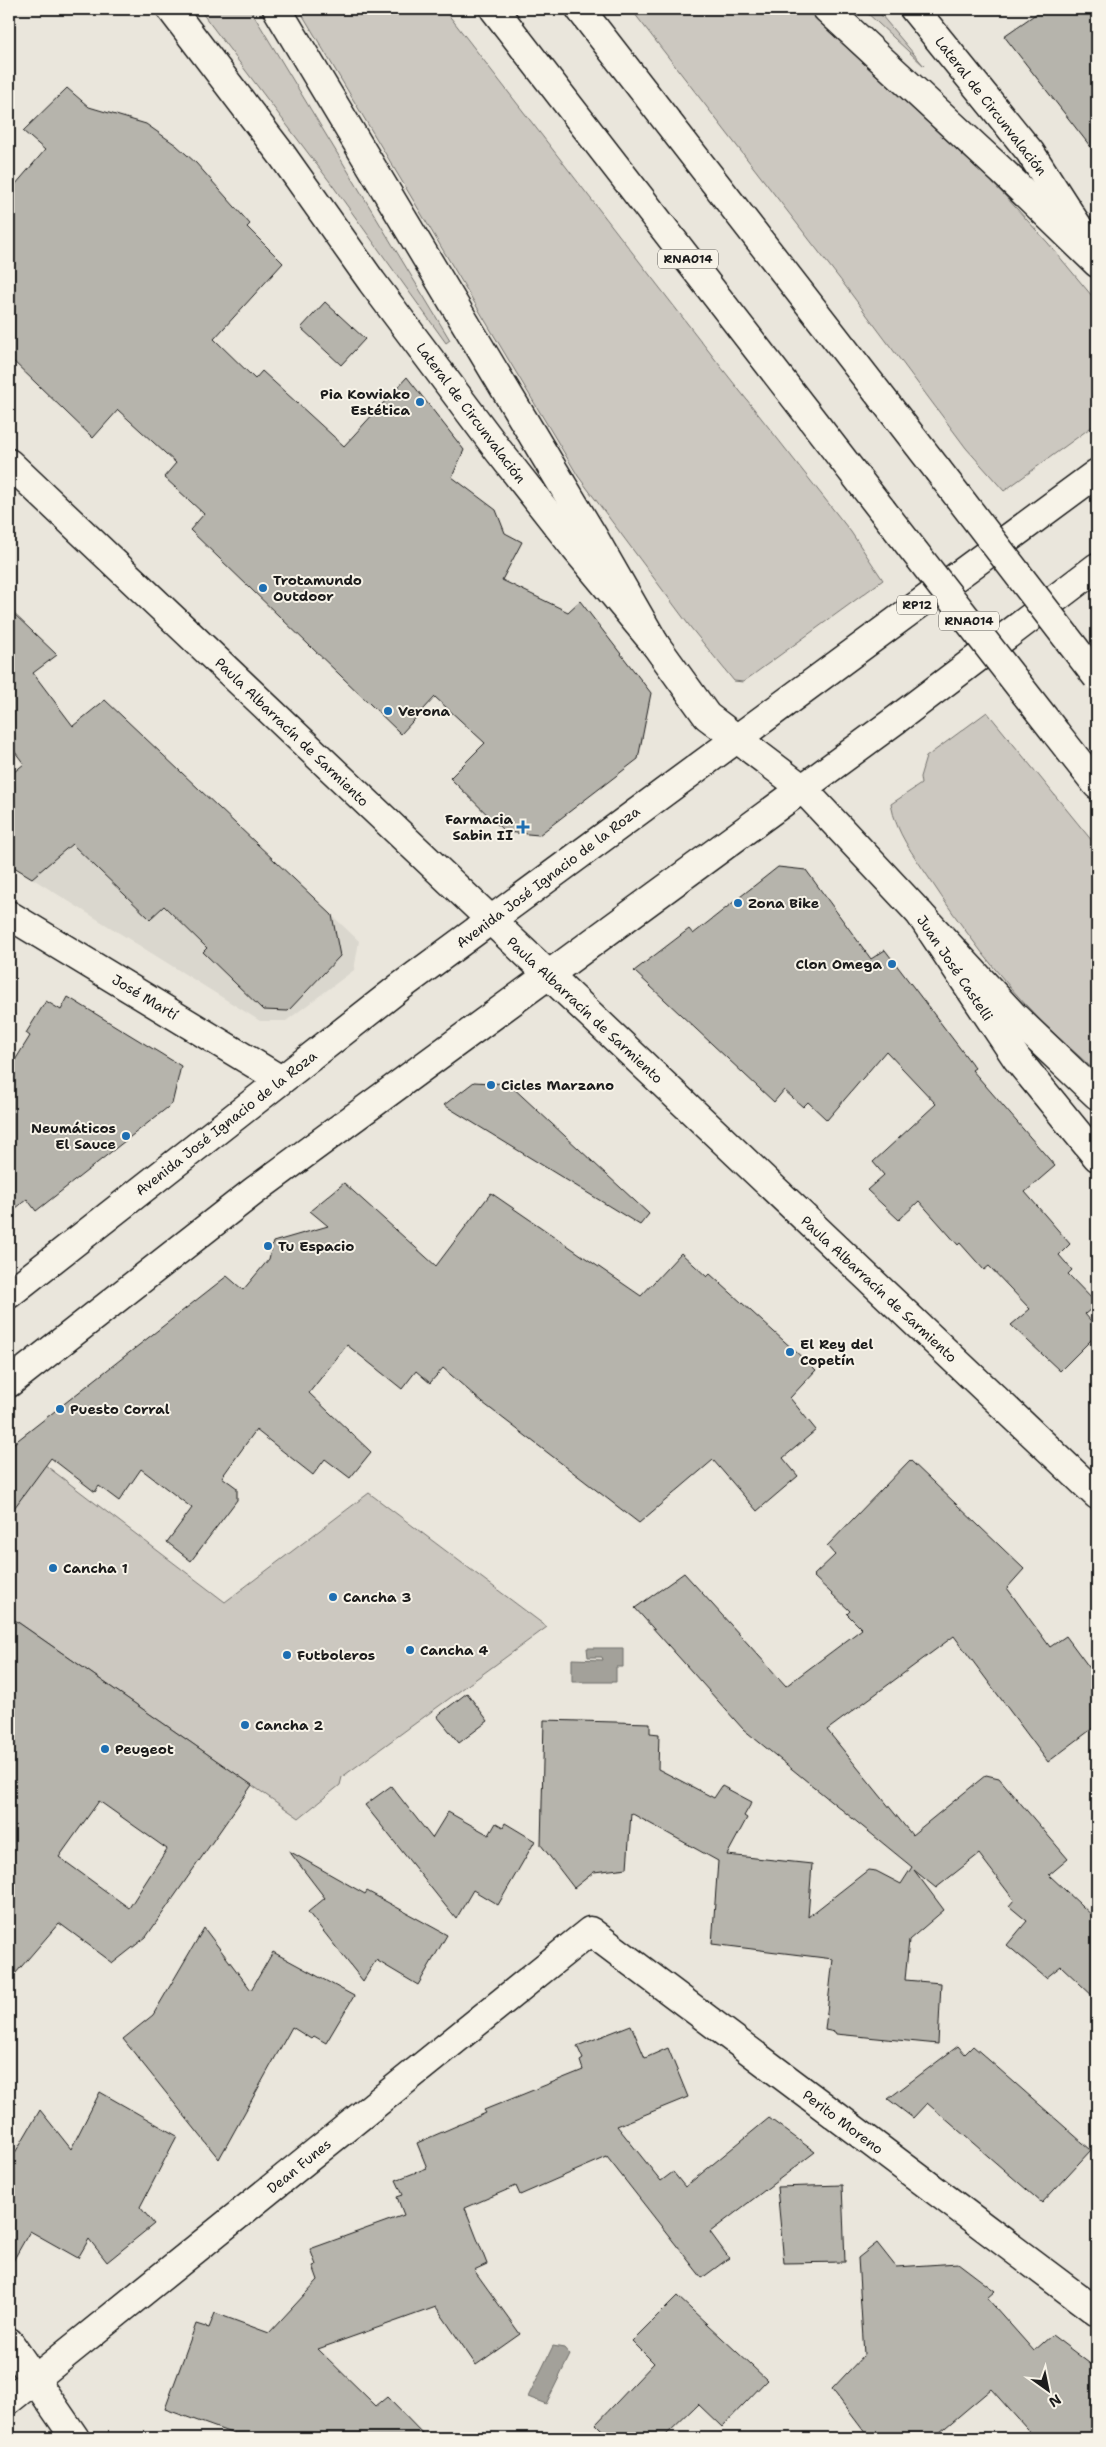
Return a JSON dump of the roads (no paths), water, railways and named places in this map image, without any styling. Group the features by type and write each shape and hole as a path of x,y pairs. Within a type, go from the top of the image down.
{"main road":[{"name":"Lateral de Circunvalación","path":"171,9 282,155 372,282 498,450 575,548 655,644 707,716 802,788"},
{"path":"277,9 584,519 655,644"},
{"name":"RNA014","path":"494,9 1097,785"},
{"path":"580,9 1097,677"},
{"path":"827,9 983,153 1097,263"},
{"name":"Lateral de Circunvalación","path":"914,9 1030,152 1097,256"},
{"name":"Paula Albarracín de Sarmiento","path":"9,463 1097,1495"},
{"name":"Avenida José Ignacio de la Roza","path":"9,1294 400,987 1097,473"},
{"path":"9,1383 254,1192 802,788 1097,567"},
{"name":"Juan José Castelli","path":"802,788 920,914 1017,1059 1049,1101 1097,1157"},
{"path":"920,914 1014,1016 1097,1095"},
{"name":"José Martí","path":"9,915 281,1080"},
{"name":"Perito Moreno","path":"590,1931 1097,2312"},
{"name":"Dean Funes","path":"9,2400 590,1931"},
{"path":"9,2342 75,2438"}],"place":[{"name":"Pia Kowiako Estética","path":"420,402"},
{"name":"Trotamundo Outdoor","path":"263,588"},
{"name":"Verona","path":"388,711"},
{"name":"Farmacia Sabin II","path":"523,827"},
{"name":"Zona Bike","path":"738,903"},
{"name":"Clon Omega","path":"892,964"},
{"name":"Cicles Marzano","path":"491,1085"},
{"name":"Neumáticos El Sauce","path":"126,1136"},
{"name":"Tu Espacio","path":"268,1246"},
{"name":"El Rey del Copetín","path":"790,1352"},
{"name":"Puesto Corral","path":"60,1409"},
{"name":"Cancha 1","path":"53,1568"},
{"name":"Cancha 3","path":"333,1597"},
{"name":"Cancha 4","path":"410,1650"},
{"name":"Futboleros","path":"287,1655"},
{"name":"Cancha 2","path":"245,1725"},
{"name":"Peugeot","path":"105,1749"}]}
